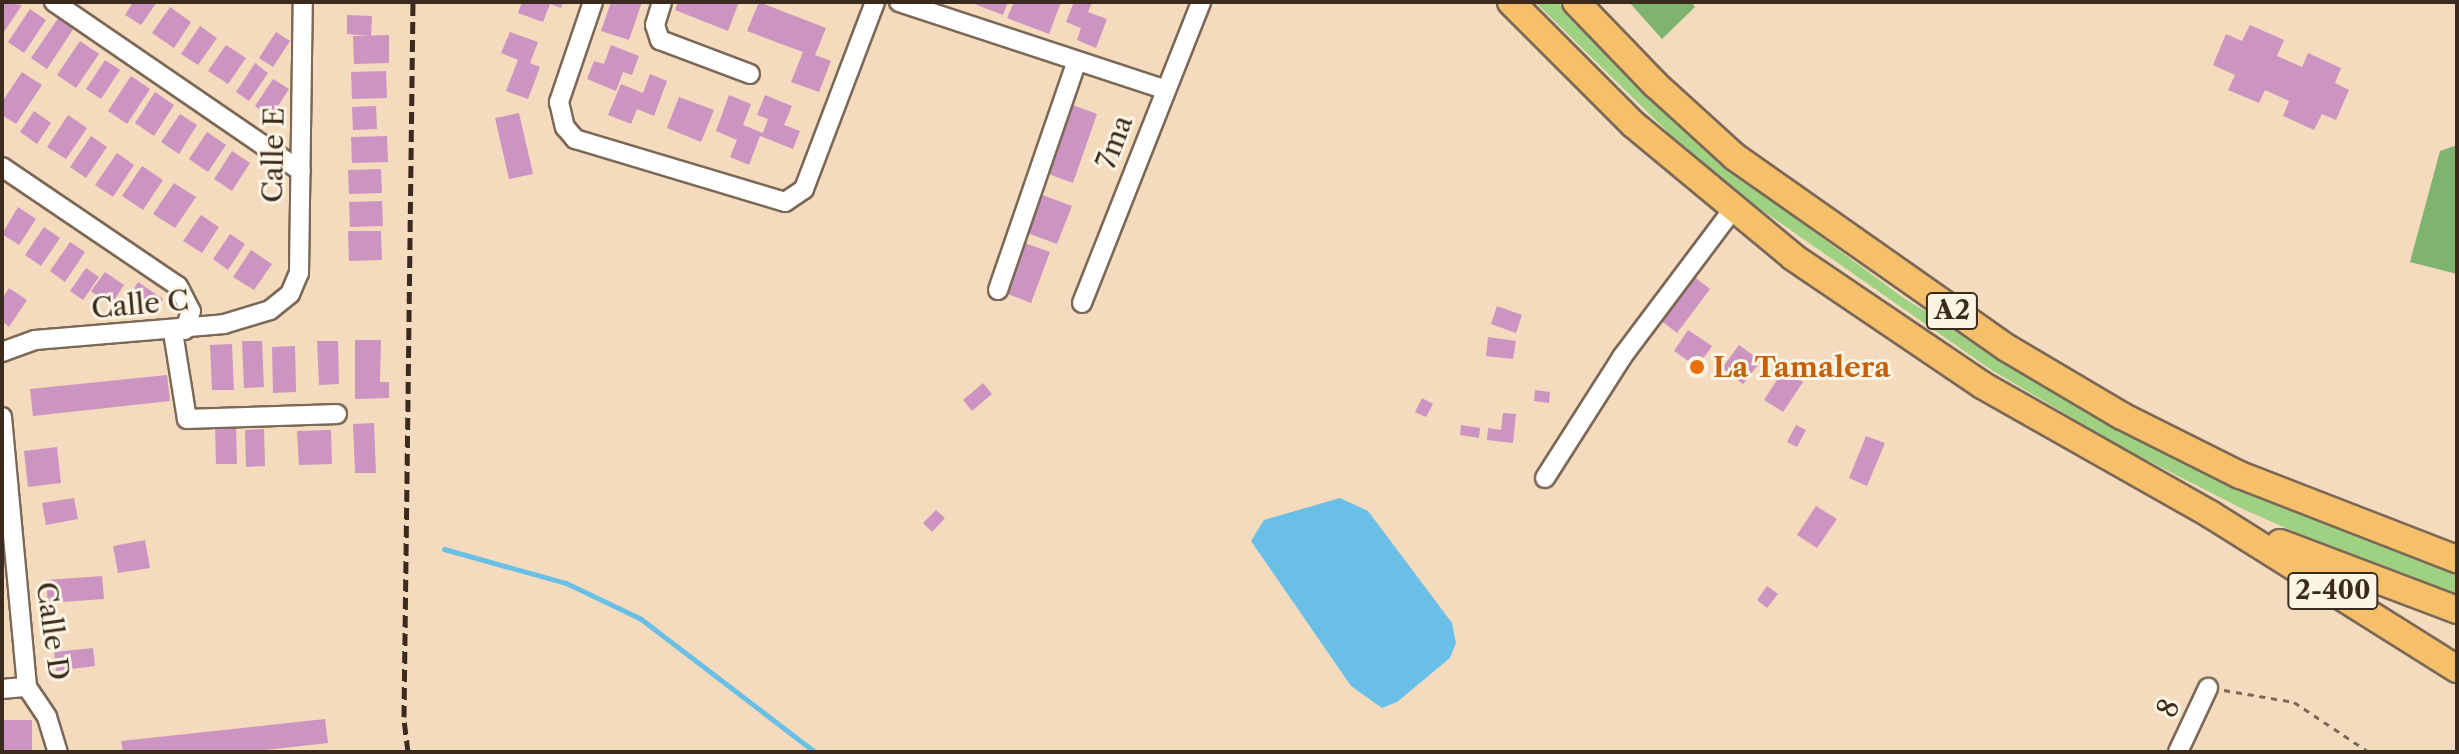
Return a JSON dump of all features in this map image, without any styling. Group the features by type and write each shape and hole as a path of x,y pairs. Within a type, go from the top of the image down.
{"highway":[{"name":"A2","path":"1511,2 1633,124 1733,209 1793,257 1982,385 2210,514 2457,610"},
{"name":"A2","path":"1576,2 1656,85 1735,157 1995,340 2122,416 2240,475 2385,534 2457,559"},
{"name":"2-400","path":"2210,514 2457,669"}],"street":[{"path":"54,2 301,171"},
{"name":"Calle E","path":"282,303 299,273 303,2"},
{"path":"593,2 559,102 565,127 575,139 777,202 793,200 804,189 875,2"},
{"path":"662,2 655,25 660,40 750,74"},
{"path":"899,2 1164,89"},
{"name":"7ma","path":"1082,303 1164,89 1201,2"},
{"path":"998,290 1077,61"},
{"path":"2,167 178,286 191,311 179,331 187,419 337,414"},
{"path":"1545,478 1622,357 1733,209"},
{"name":"Calle C","path":"2,352 35,340 179,331 246,319 282,303"},
{"name":"Calle D","path":"2,417 7,514 27,687 47,717 58,752"},
{"path":"2,689 27,687"},
{"name":"8","path":"2178,752 2208,688"}],"path":[{"path":"2208,688 2294,702 2369,752"}],"green space":[{"path":"1535,2 1557,2 1688,131 1767,197 1905,299 2140,440 2251,493 2457,573 2457,595 2377,568 2245,510 2123,448 1990,369 1756,206 1679,143"},
{"path":"1629,2 1692,2 1695,7 1662,39"},
{"path":"2457,145 2457,274 2410,262 2440,151"}],"water":[{"path":"1340,498 1368,511 1452,623 1456,643 1450,658 1397,702 1382,708 1351,686 1251,541 1264,520"}],"building":[{"path":"2,2 22,5 2,35"},
{"path":"133,2 157,2 141,25 125,15"},
{"path":"522,2 563,2 561,8 550,4 543,22 518,13"},
{"path":"611,2 642,2 629,40 601,31"},
{"path":"678,2 739,2 728,31 675,10"},
{"path":"759,2 826,28 815,55 831,61 819,92 791,82 803,52 747,31"},
{"path":"969,2 1008,2 1003,15"},
{"path":"1014,2 1061,2 1049,34 1007,18"},
{"path":"1074,2 1092,2 1088,12 1107,19 1096,48 1077,40 1081,28 1066,22"},
{"path":"170,7 191,22 174,48 152,33"},
{"path":"30,9 46,20 24,53 8,42"},
{"path":"347,15 372,16 371,36 347,34"},
{"path":"59,17 74,28 47,69 31,58"},
{"path":"2250,25 2284,40 2277,56 2302,67 2308,53 2341,68 2335,83 2349,90 2336,120 2322,114 2314,130 2283,116 2289,101 2265,90 2259,103 2228,90 2235,75 2213,65 2226,34 2242,41"},
{"path":"200,26 217,38 198,65 181,54"},
{"path":"276,32 290,41 273,67 259,58"},
{"path":"510,32 538,42 530,63 540,67 528,99 506,91 518,60 501,53"},
{"path":"389,35 389,63 354,64 353,36"},
{"path":"80,41 99,54 76,88 57,75"},
{"path":"226,45 246,58 228,84 208,71"},
{"path":"611,45 639,56 632,75 623,72 616,91 587,79 594,61 604,64"},
{"path":"105,60 120,70 101,99 86,89"},
{"path":"255,63 268,73 249,101 236,92"},
{"path":"386,71 387,98 352,99 351,72"},
{"path":"22,72 42,85 16,124 2,115 2,102"},
{"path":"650,74 667,81 654,116 637,109 631,124 608,115 621,84 643,93"},
{"path":"131,76 150,89 127,124 108,111"},
{"path":"273,79 289,89 271,117 255,106"},
{"path":"155,92 174,105 154,136 135,123"},
{"path":"729,95 751,104 743,125 763,133 768,119 757,115 765,95 792,106 784,125 800,131 793,149 760,136 749,165 730,157 737,140 716,131"},
{"path":"679,97 714,110 701,142 667,128"},
{"path":"1070,104 1097,114 1073,183 1046,173"},
{"path":"376,106 377,129 353,130 352,107"},
{"path":"34,111 51,123 37,144 20,132"},
{"path":"519,113 533,174 509,179 495,118"},
{"path":"180,114 197,125 179,154 161,142"},
{"path":"68,115 87,128 66,159 47,147"},
{"path":"207,132 226,145 208,172 189,159"},
{"path":"91,136 107,147 86,178 70,167"},
{"path":"387,136 388,162 352,163 351,137"},
{"path":"232,151 250,163 232,191 214,179"},
{"path":"117,153 134,165 113,197 95,185"},
{"path":"142,166 163,180 143,210 122,196"},
{"path":"381,169 382,193 349,194 348,170"},
{"path":"174,183 196,197 175,228 153,214"},
{"path":"1037,193 1072,206 1057,244 1022,231"},
{"path":"382,201 383,226 350,227 349,202"},
{"path":"18,207 36,219 19,245 2,234"},
{"path":"201,215 219,227 202,253 183,241"},
{"path":"44,227 60,238 41,266 25,255"},
{"path":"348,231 381,231 382,260 349,261"},
{"path":"230,234 245,244 228,270 213,259"},
{"path":"70,242 85,252 65,282 50,271"},
{"path":"1022,242 1050,252 1031,303 1003,292"},
{"path":"251,250 272,264 254,290 233,277"},
{"path":"86,268 99,277 83,300 70,291"},
{"path":"105,272 124,285 111,305 91,291"},
{"path":"1692,275 1710,289 1677,333 1659,319"},
{"path":"138,282 163,299 151,316 127,300"},
{"path":"9,288 27,300 9,327 2,321 2,299"},
{"path":"1497,306 1522,315 1516,333 1491,324"},
{"path":"1688,330 1712,346 1697,367 1674,351"},
{"path":"1488,337 1516,341 1513,359 1486,356"},
{"path":"355,340 381,340 380,382 389,382 389,398 355,399"},
{"path":"242,341 262,341 264,387 244,388"},
{"path":"317,341 338,341 339,384 319,385"},
{"path":"232,344 234,390 212,390 210,345"},
{"path":"1739,345 1761,361 1743,384 1722,368"},
{"path":"295,346 296,392 273,393 272,347"},
{"path":"1784,369 1803,382 1783,412 1764,400"},
{"path":"167,375 170,401 33,416 30,389"},
{"path":"983,383 992,394 972,411 963,400"},
{"path":"1535,390 1550,392 1549,403 1534,401"},
{"path":"1422,398 1433,404 1426,417 1415,412"},
{"path":"1503,413 1516,414 1513,443 1487,440 1488,428 1501,430"},
{"path":"374,423 376,473 355,473 353,424"},
{"path":"1461,425 1480,428 1479,438 1460,435"},
{"path":"1796,425 1806,430 1797,447 1787,442"},
{"path":"215,426 236,426 237,464 216,464"},
{"path":"264,429 265,466 246,467 245,430"},
{"path":"331,430 332,464 299,465 297,431"},
{"path":"1866,436 1885,443 1867,486 1849,478"},
{"path":"57,447 61,483 28,487 24,451"},
{"path":"74,498 78,519 46,525 42,503"},
{"path":"1816,506 1837,519 1817,548 1797,535"},
{"path":"936,510 945,518 932,532 923,523"},
{"path":"145,540 150,568 118,573 113,546"},
{"path":"102,576 104,599 48,603 46,580"},
{"path":"1767,586 1778,594 1767,608 1757,600"},
{"path":"93,648 95,666 56,671 54,652"},
{"path":"325,719 328,743 248,752 123,752 121,741"},
{"path":"3,720 32,720 32,751 4,751"}],"waterway":[{"path":"444,549 566,583 641,619 815,752"}],"railway":[{"path":"408,752 404,717 413,2"}],"place":[{"name":"La Tamalera","path":"1697,367"}]}
